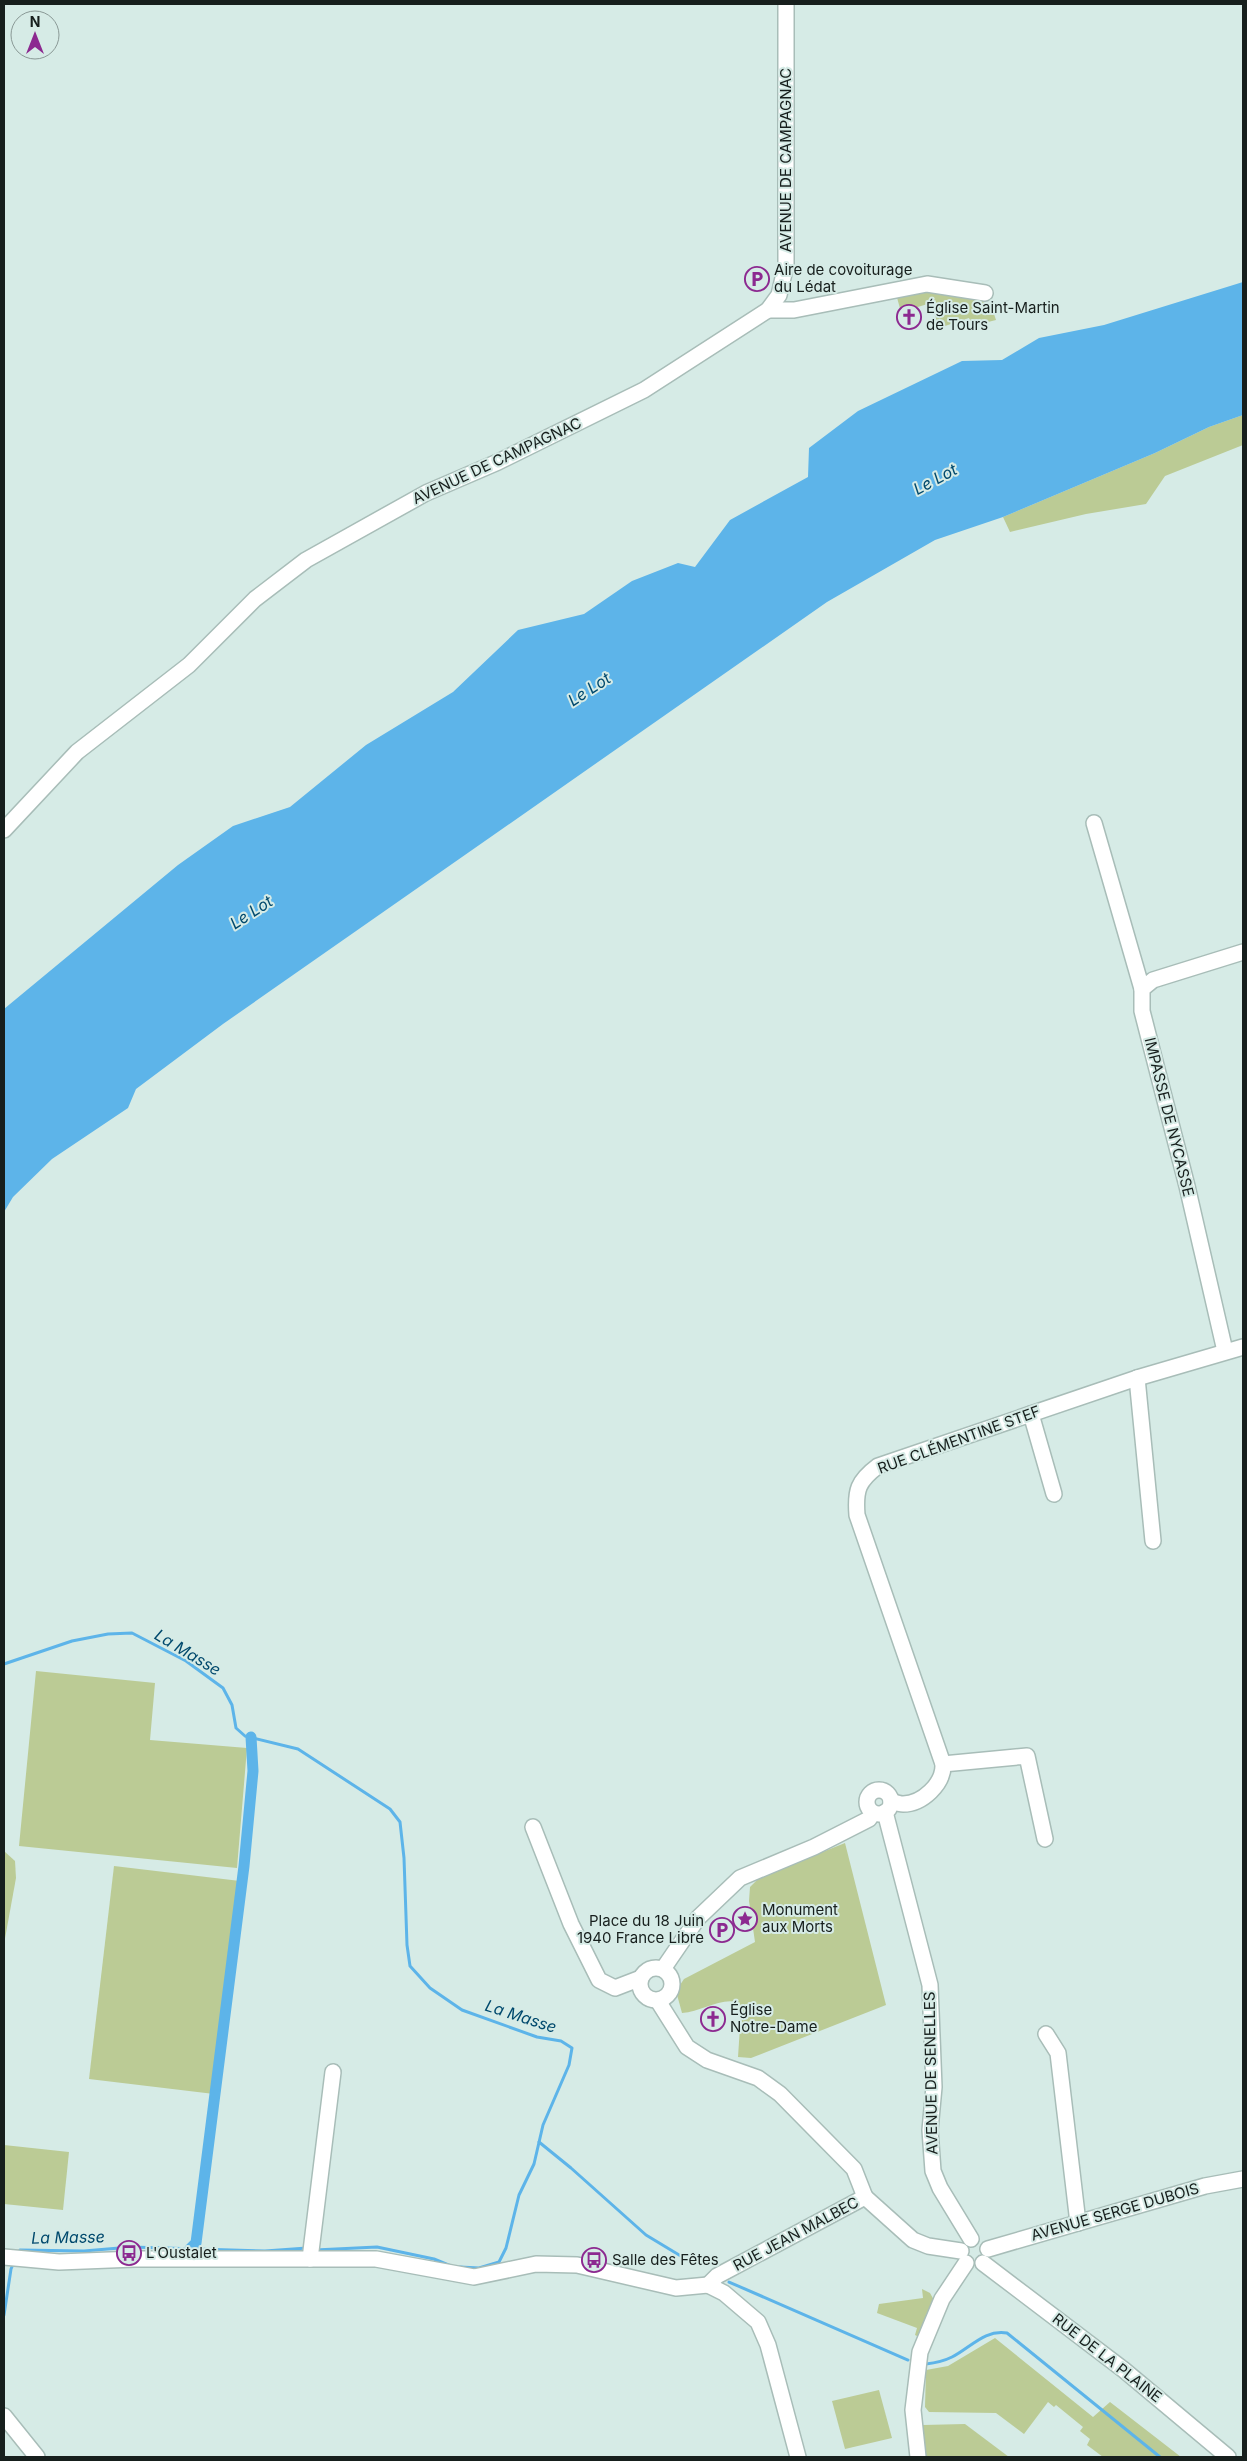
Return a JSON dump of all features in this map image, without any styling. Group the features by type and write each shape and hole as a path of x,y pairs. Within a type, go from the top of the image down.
{"street":[{"name":"AVENUE DE CAMPAGNAC","path":"4,830 77,752 189,666 255,599 306,560 426,494 496,463 644,390 768,310 779,295 786,265 786,4"},
{"path":"768,310 794,310 927,284 985,293"},
{"name":"IMPASSE DE NYCASSE","path":"1094,823 1142,988 1142,1011 1187,1186 1225,1351"},
{"path":"1142,988 1153,980 1243,952"},
{"name":"RUE CLÉMENTINE STEF","path":"943,1764 857,1515 856,1499 860,1484 865,1476 878,1466 1137,1378 1243,1347"},
{"path":"1137,1378 1153,1541"},
{"path":"1031,1414 1054,1494"},
{"path":"663,1969 698,1918 740,1878 814,1848 869,1819 883,1808 927,1796 941,1778 943,1764 1027,1756 1045,1839"},
{"name":"AVENUE DE SENELLES","path":"883,1808 930,1985 934,2087 930,2130 933,2172 966,2251"},
{"path":"533,1828 571,1924 599,1980 615,1988 641,1978"},
{"path":"658,2001 668,1996 673,1984 668,1972 656,1968 644,1972 641,1978 640,1984 644,1996 658,2001 687,2047 707,2060 758,2078 780,2094 854,2169 865,2197"},
{"path":"1046,2034 1058,2053 1078,2223"},
{"path":"310,2259 334,2072"},
{"name":"AVENUE SERGE DUBOIS","path":"966,2251 975,2266 986,2256 1078,2223 1205,2186 1243,2179"},
{"name":"RUE JEAN MALBEC","path":"708,2285 717,2276 788,2236 865,2197 913,2240 928,2246 966,2251"},
{"name":"RUE DE LA PLAINE","path":"966,2251 983,2242 986,2256 1228,2457"},
{"path":"918,2457 913,2410 920,2352 942,2300 966,2251"},
{"path":"13,2258 59,2262 135,2259 376,2258 474,2277 536,2264 576,2264 676,2288 708,2285 724,2293 758,2322 768,2344 798,2457"},
{"path":"4,2416 37,2457"}],"green space":[{"path":"929,287 984,301 986,307 991,305 996,320 972,326 969,318 939,328 931,303 901,312 896,294"},
{"path":"1243,415 1243,445 1165,476 1146,504 1086,514 1010,532 1003,517 1155,453 1209,427"},
{"path":"36,1671 155,1683 150,1740 247,1748 237,1868 19,1846"},
{"path":"845,1843 886,2005 751,2058 738,2057 741,2012 737,2002 717,2003 682,2013 676,1991 684,1979 755,1942 749,1901 750,1887 760,1877"},
{"path":"4,1851 15,1861 16,1878 4,1944"},
{"path":"114,1866 240,1881 214,2094 89,2079"},
{"path":"4,2145 69,2152 63,2210 4,2204"},
{"path":"922,2289 930,2293 935,2302 919,2337 915,2335 917,2328 877,2313 879,2304 923,2298"},
{"path":"995,2338 1093,2417 1110,2402 1181,2457 1103,2457 1087,2445 1090,2439 1080,2431 1083,2427 1056,2405 1054,2407 1048,2402 1024,2434 996,2413 929,2412 925,2407 926,2370 948,2366"},
{"path":"879,2390 892,2438 845,2449 832,2401"},
{"path":"965,2424 1009,2457 924,2457 923,2425"}],"water":[{"name":"Le Lot","path":"1243,282 1243,415 1209,427 1155,453 1003,517 935,540 827,602 223,1024 136,1089 128,1108 52,1159 13,1197 4,1212 4,1009 178,865 233,826 290,807 366,745 453,692 518,630 584,614 632,581 678,563 695,567 730,520 808,477 809,448 858,411 962,361 1002,360 1039,338 1104,325"}],"waterway":[{"name":"La Masse","path":"4,1664 72,1641 108,1634 132,1633 186,1661 223,1688 232,1705 236,1728 245,1736 298,1749 390,1809 400,1822 404,1858 407,1945 410,1966 430,1988 462,2010 537,2037 561,2041 572,2048 569,2065 543,2125 534,2164 519,2195 506,2248 499,2262 479,2268 460,2267"},
{"path":"190,2249 196,2243 244,1866 253,1771 251,1737"},
{"path":"539,2142 646,2235 694,2264"},
{"name":"La Masse","path":"18,2254 20,2250 84,2251 131,2247 265,2251 307,2248"},
{"name":"La Masse","path":"315,2250 377,2247 434,2259 451,2266"},
{"name":"La Masse","path":"4,2315 11,2269 14,2262"},
{"path":"729,2282 908,2360"},
{"path":"926,2364 952,2357 985,2336 1007,2333 1160,2457"}],"place":[{"name":"Aire de covoiturage du Lédat","path":"757,279"},
{"name":"Église Saint-Martin de Tours","path":"909,317"},
{"name":"Monument aux Morts","path":"745,1919"},
{"name":"Place du 18 Juin 1940 France Libre","path":"722,1930"},
{"name":"Église Notre-Dame","path":"713,2019"},
{"name":"L'Oustalet","path":"129,2253"},
{"name":"Salle des Fêtes","path":"594,2260"}]}
